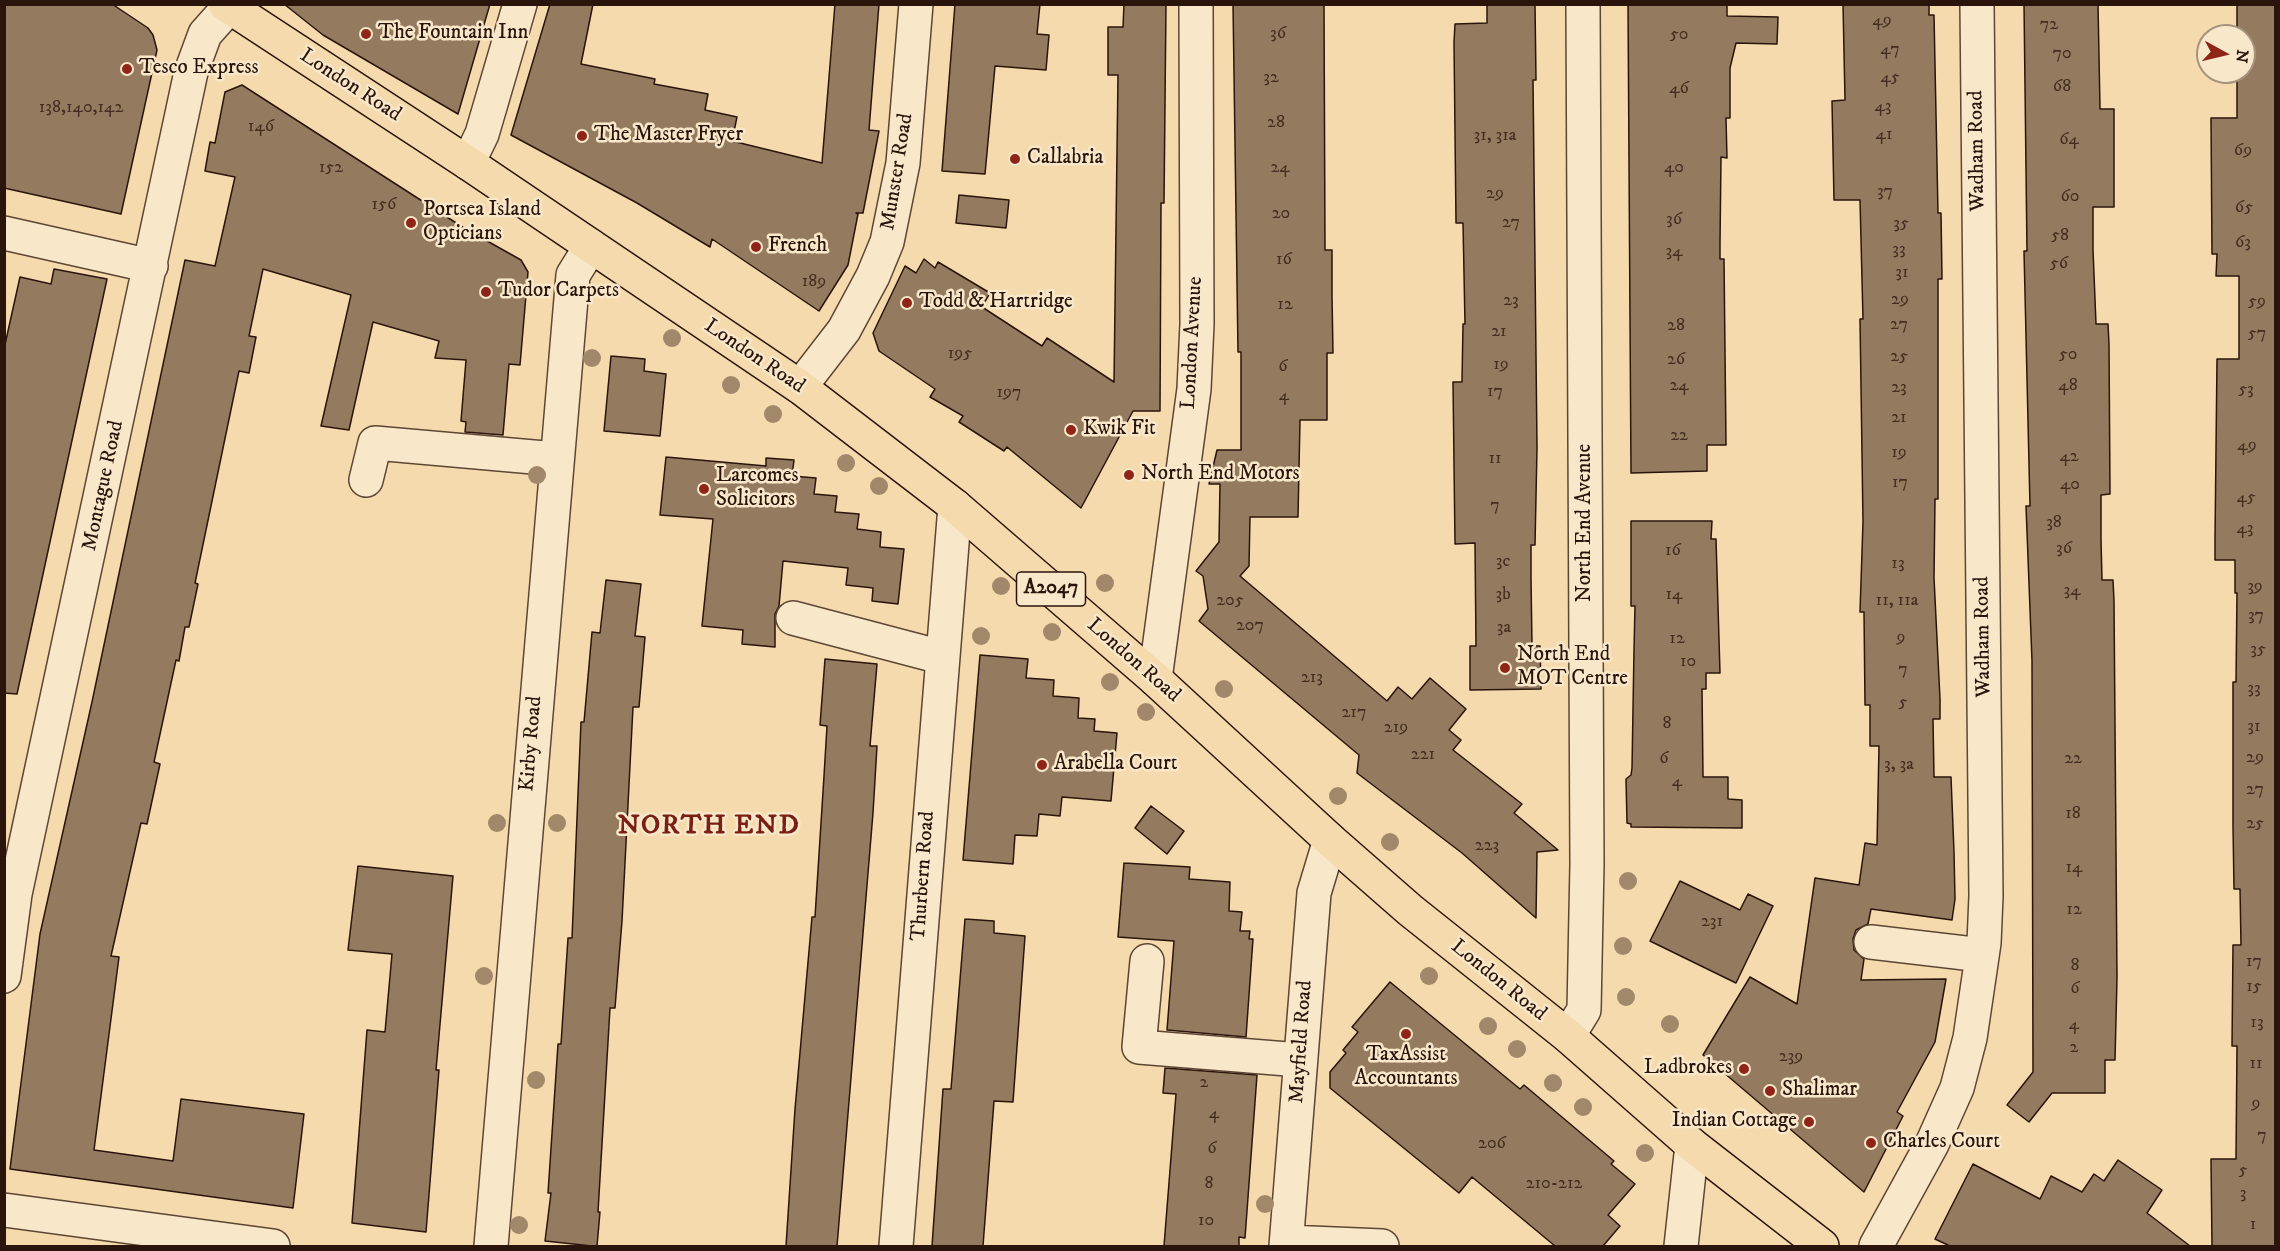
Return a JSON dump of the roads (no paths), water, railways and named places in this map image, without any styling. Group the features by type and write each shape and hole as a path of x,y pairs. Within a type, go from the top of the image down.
{"main road":[{"name":"London Road","path":"227,6 468,163 800,387 955,506 1155,679 1330,840 1410,910 1568,1036 1692,1145 1822,1246"}],"street":[{"path":"468,163 482,134 520,4"},
{"name":"Munster Road","path":"800,387 844,330 873,276 887,242 903,164 916,4"},
{"name":"London Avenue","path":"1155,679 1194,389 1197,324 1196,4"},
{"name":"North End Avenue","path":"1568,1036 1584,1010 1587,875 1583,4"},
{"name":"Wadham Road","path":"1876,1246 1932,1144 1958,1088 1970,1038 1982,955 1986,896 1977,4"},
{"name":"Montague Road","path":"4,976 18,882 191,72 205,34 227,6"},
{"path":"4,233 151,266"},
{"name":"Kirby Road","path":"491,1246 573,275 591,246"},
{"path":"366,480 375,443 556,459"},
{"name":"Thurbern Road","path":"896,1246 940,657 955,506"},
{"path":"794,618 940,657"},
{"name":"Mayfield Road","path":"1286,1244 1314,893 1330,840"},
{"path":"1871,942 1982,955"},
{"path":"1147,961 1138,1047 1300,1060"},
{"path":"1681,1246 1692,1145"},
{"path":"4,1210 273,1246"},
{"path":"1286,1244 1382,1246"}],"place":[{"name":"The Fountain Inn","path":"366,34"},
{"name":"Tesco Express","path":"127,69"},
{"name":"The Master Fryer","path":"582,136"},
{"name":"Callabria","path":"1015,159"},
{"name":"Portsea Island Opticians","path":"411,223"},
{"name":"French","path":"756,247"},
{"name":"Tudor Carpets","path":"486,292"},
{"name":"Todd & Hartridge","path":"907,303"},
{"name":"Kwik Fit","path":"1071,430"},
{"name":"North End Motors","path":"1129,475"},
{"name":"Larcomes Solicitors","path":"704,489"},
{"name":"North End MOT Centre","path":"1505,668"},
{"name":"Arabella Court","path":"1042,765"},
{"name":"TaxAssist Accountants","path":"1406,1034"},
{"name":"Ladbrokes","path":"1744,1069"},
{"name":"Shalimar","path":"1770,1091"},
{"name":"Indian Cottage","path":"1809,1122"},
{"name":"Charles Court","path":"1871,1143"}],"district":[{"name":"NORTH END","path":"709,827"}]}
